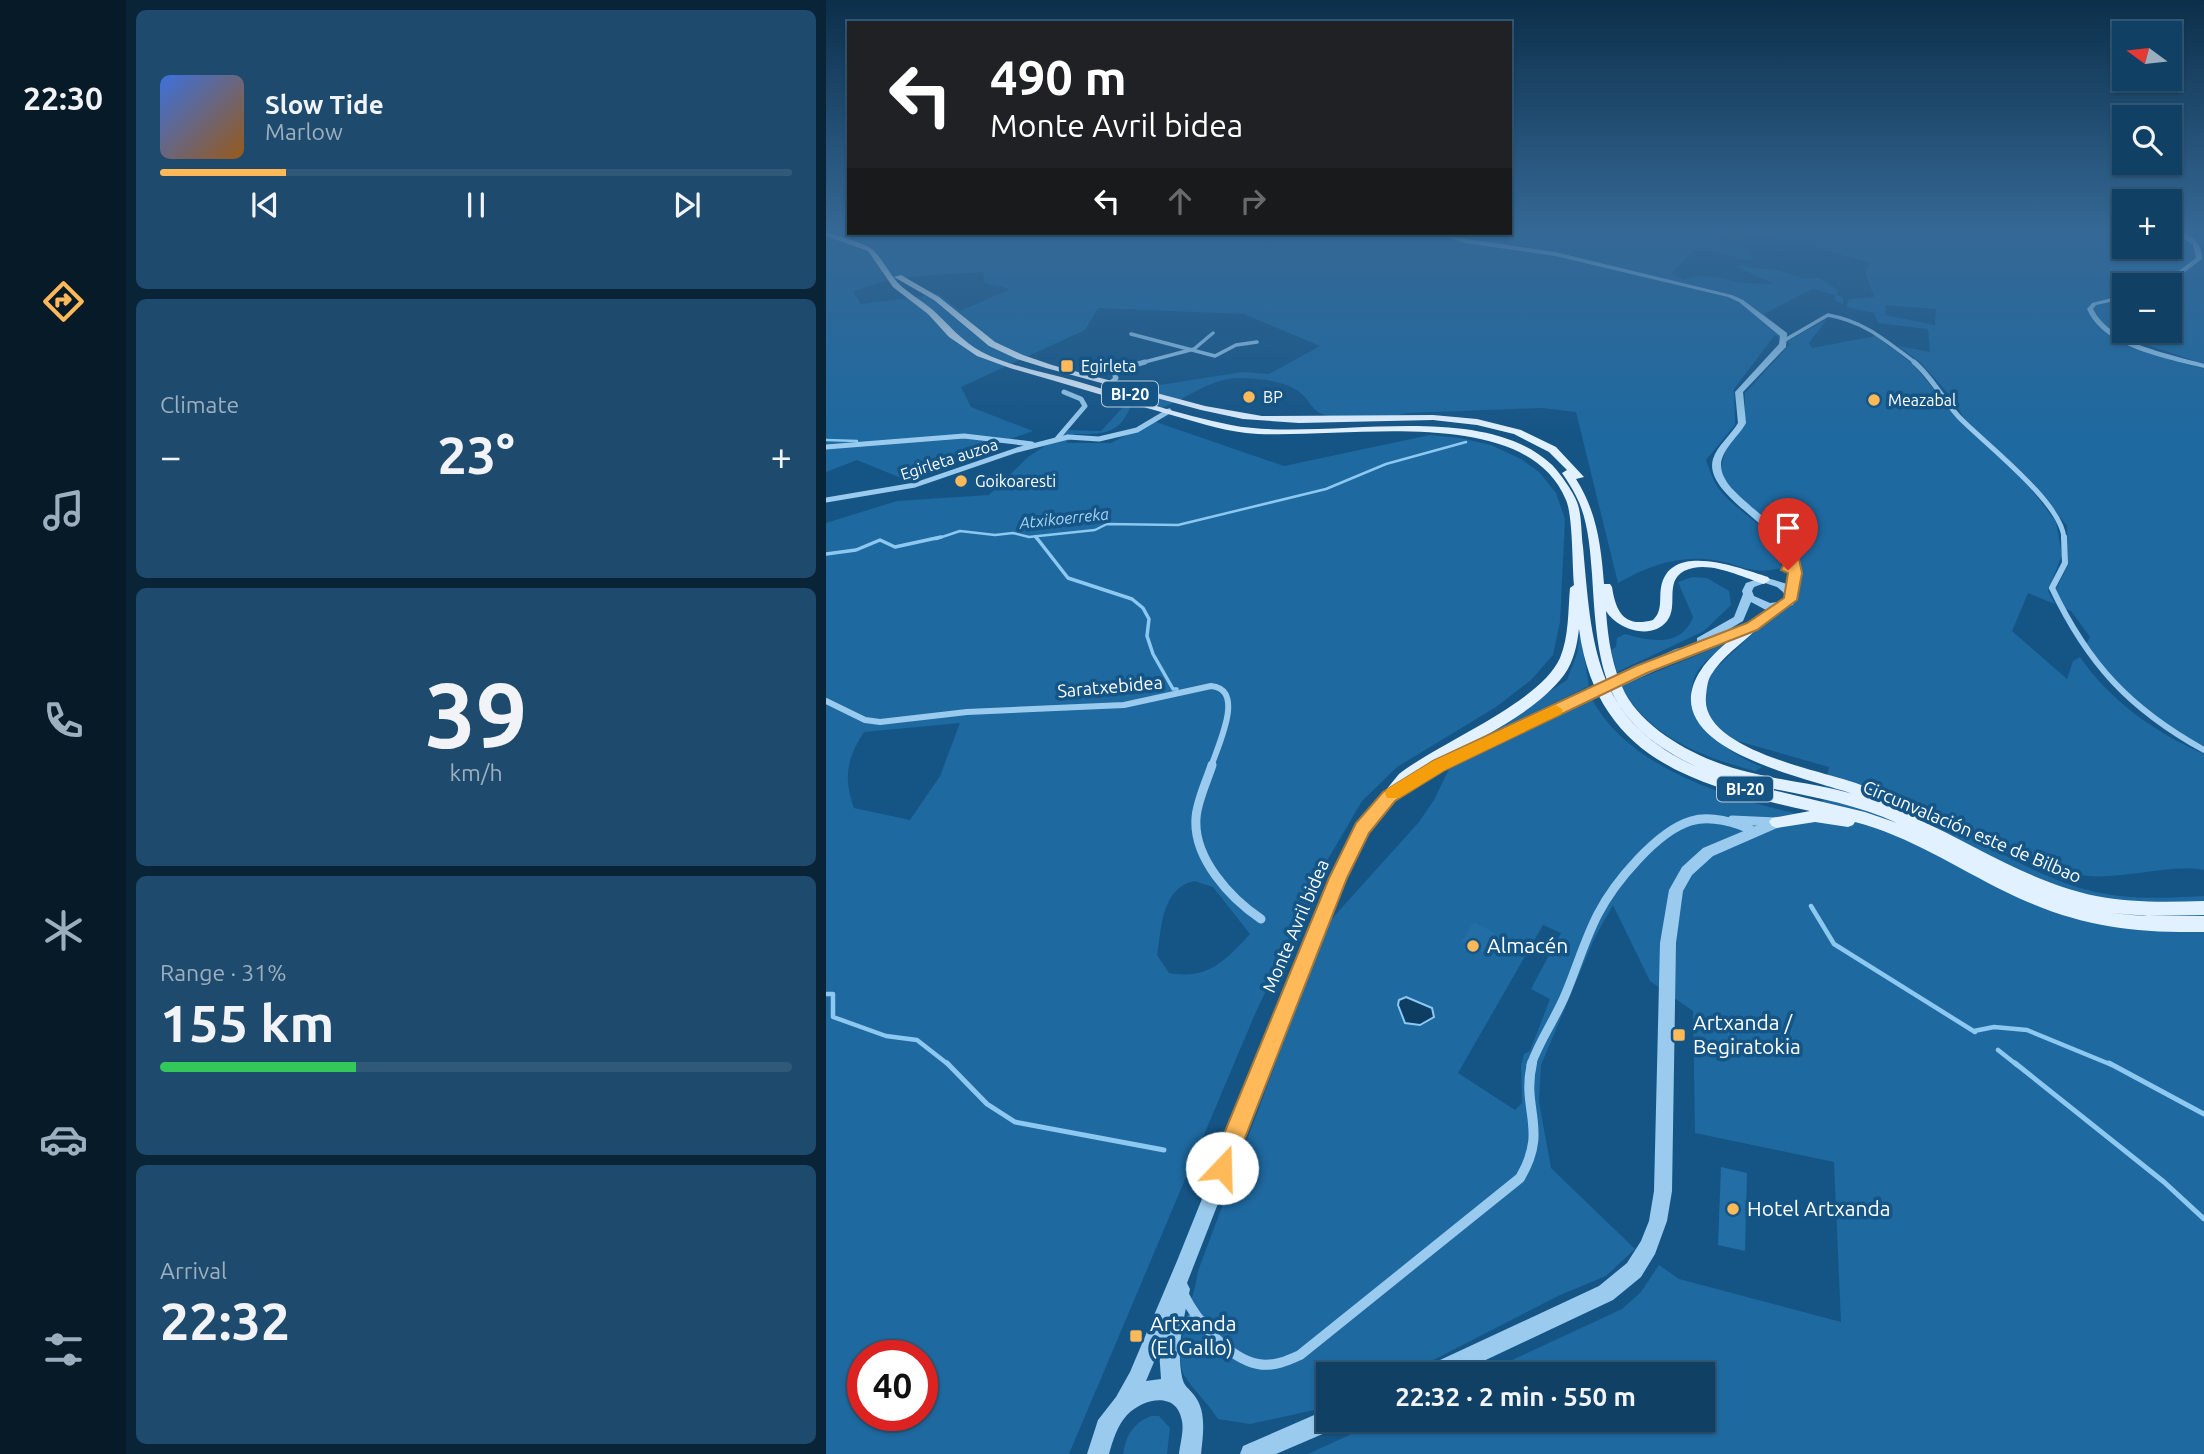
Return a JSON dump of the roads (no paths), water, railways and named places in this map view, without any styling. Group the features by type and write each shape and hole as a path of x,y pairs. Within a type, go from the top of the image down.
{"main road":[{"name":"Circunvalación este de Bilbao","path":"912,298 931,312 952,335 980,354 1013,366 1230,428 1266,433 1435,428 1498,441 1531,455 1562,482 1572,501 1586,545 1609,673 1620,696 1646,726 1687,755 1711,766 1866,804 2044,888 2094,904 2143,909 2204,908"},
{"name":"Circunvalación este de Bilbao","path":"925,298 966,336 990,351 1224,421 1292,429 1439,423 1481,429 1518,441 1543,454 1571,478 1586,507 1587,637 1596,679 1615,714 1635,735 1690,771 1723,783 1842,811 1929,845 2022,893 2084,915 2142,925 2204,924"},
{"path":"936,298 977,335 993,345 1039,363 1253,418 1331,421 1438,416 1473,420 1515,431 1560,456 1576,473 1593,506 1611,610 1620,621 1638,626 1662,620 1667,610 1664,587 1673,573 1682,568 1712,565 1768,580"},
{"path":"1586,545 1601,559"},
{"path":"1389,796 1395,785 1414,771 1520,704 1559,673 1571,642 1586,545"},
{"path":"1752,627 1709,669 1699,691 1702,713 1720,737 1751,756 1885,801 1936,827 1950,842"},
{"path":"1777,822 1815,816 1840,819 1929,845"}],"street":[{"path":"1733,298 1778,328 1785,340"},
{"path":"2112,300 2094,304 2090,309 2093,318 2112,334"},
{"path":"1792,559 1788,570 1768,580 1750,584 1748,595 1758,604 1775,608 1788,603 1795,573 1792,559 1779,537 1723,485 1717,475 1716,462 1720,451 1742,423 1739,392 1742,386 1785,340 1828,315 1863,324 1918,365 1958,416 2027,480 2064,531 2065,563 2052,588 2071,630 2105,678 2148,716 2204,750"},
{"path":"1092,370 1113,372 1191,350 1207,342 1213,333"},
{"path":"1131,334 1215,356 1237,345 1256,342"},
{"path":"2132,343 2204,366"},
{"path":"1111,383 1116,378 1113,372"},
{"path":"1056,440 1085,406 1081,399 1064,392"},
{"name":"Egirleta auzoa","path":"826,500 915,485 1056,440 1116,435 1137,430 1170,411"},
{"name":"Egirleta auzoa","path":"826,447 964,436 1037,445"},
{"path":"1768,580 1785,587 1791,597"},
{"name":"Monte Avril bidea","path":"1678,654 1739,619 1748,595"},
{"name":"Monte Avril bidea","path":"1124,1403 1138,1379 1183,1275 1338,878 1363,828 1389,796 1416,778 1507,733 1678,654 1752,627 1775,608"},
{"name":"Saratxebidea","path":"826,701 865,720 880,722 967,712 1124,705 1211,686 1221,687 1227,693 1230,704 1196,817 1198,839 1201,852 1238,903 1261,919"},
{"path":"1183,1275 1188,1306 1227,1349 1244,1361 1264,1366 1284,1363 1300,1355 1520,1178 1533,1159 1537,1140 1530,1106 1531,1066 1603,904 1643,856 1671,833 1693,821 1777,822"},
{"path":"1710,821 1739,824 1753,831"},
{"path":"1458,1362 1606,1293 1634,1270 1648,1247 1658,1221 1662,1191 1670,913 1676,890 1687,872 1708,852 1777,822"},
{"name":"Monte Avril bidea","path":"1175,1391 1169,1375 1170,1344 1183,1275"},
{"path":"1170,1344 1183,1324 1192,1320 1203,1321"},
{"path":"1098,1454 1104,1432 1124,1403 1150,1388 1175,1391 1191,1411 1194,1426 1190,1454"},
{"path":"1251,1454 1316,1426"}],"waterway":[{"path":"826,440 857,441"},
{"name":"Atxikoerreka","path":"1035,536 1095,530 1107,524 1178,525 1326,489 1386,464 1466,442"},
{"name":"Atxikoerreka","path":"936,539 960,531 1035,536"},
{"name":"Atxikoerreka","path":"826,554 856,550 880,540 895,547 941,537"},
{"path":"1036,537 1068,578 1132,599 1143,608 1149,619 1147,636 1153,654 1173,689 1177,689"},
{"path":"1811,906 1834,944 1975,1032"},
{"path":"826,994 833,994 833,1017 886,1036 917,1040 949,1065"},
{"path":"1974,1031 1994,1027 2027,1030 2112,1065"},
{"path":"1998,1050 2017,1065"},
{"path":"2015,1063 2164,1182 2204,1219"},
{"path":"2109,1063 2204,1114"},
{"path":"949,1065 987,1104 1015,1122 1164,1150"}],"place":[{"name":"Egirleta","path":"1067,366"},
{"name":"BP","path":"1249,397"},
{"name":"Meazabal","path":"1874,400"},
{"name":"Goikoaresti","path":"961,481"},
{"name":"Almacén","path":"1473,946"},
{"name":"Artxanda / Begiratokia","path":"1679,1035"},
{"name":"Hotel Artxanda","path":"1733,1209"},
{"name":"Artxanda (El Gallo)","path":"1136,1336"}]}
